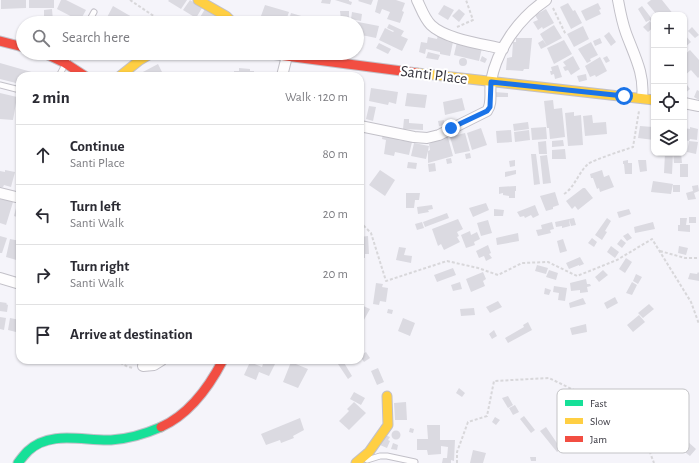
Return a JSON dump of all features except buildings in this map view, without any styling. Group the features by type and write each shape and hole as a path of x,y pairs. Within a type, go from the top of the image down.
{"street":[{"path":"198,0 226,16"},
{"path":"417,0 424,15 431,25 444,34 503,49"},
{"path":"618,0 626,31 640,68 643,89 642,98"},
{"path":"364,127 414,137 428,138 439,135 487,111 490,107 491,82 494,68 503,49 517,27 528,14 548,2"},
{"path":"0,41 16,45"},
{"path":"59,60 79,72"},
{"path":"125,72 140,60"},
{"path":"283,72 286,60"},
{"name":"Santi Place","path":"318,60 491,82 651,100"},
{"path":"687,104 699,106"},
{"path":"0,193 16,197"},
{"path":"0,278 16,283"},
{"path":"143,366 154,364"},
{"path":"18,463 24,454 32,447 43,441 54,438 112,440 132,438 153,432 172,421 190,407 205,391 221,364"},
{"path":"357,463 369,452 388,425 387,396"}],"lane":[{"path":"92,16 94,12"},
{"path":"61,72 67,60"},
{"path":"0,85 16,89"},
{"path":"357,463 380,456 396,457 415,462"}],"path":[{"path":"130,0 154,16"},
{"path":"444,34 473,20 466,0"},
{"path":"548,2 566,35"},
{"path":"564,194 571,190 588,163 633,147 642,98"},
{"path":"364,226 371,233 386,281 446,261 478,268 498,275 522,263 548,262 577,276 617,260 652,239 691,302 699,324"},
{"path":"660,251 685,258 699,258"},
{"path":"123,364 133,368 143,366"},
{"path":"457,463 457,452 468,422 487,416 494,381 549,378 572,389"},
{"path":"650,453 654,463"}],"traffic: fast":[{"path":"18,463 28,451 46,441 67,438 100,440 124,439 161,427"}],"traffic: slow":[{"path":"198,0 226,16"},
{"path":"125,72 140,60"},
{"path":"417,73 651,100"},
{"path":"356,463 369,452 388,425 387,396"}],"traffic: jam":[{"path":"0,41 16,45"},
{"path":"59,60 79,72"},
{"path":"317,60 417,73"},
{"path":"161,427 181,415 198,399 221,364"}],"route":[{"path":"451,128 487,111 490,107 491,82 624,96"}]}
